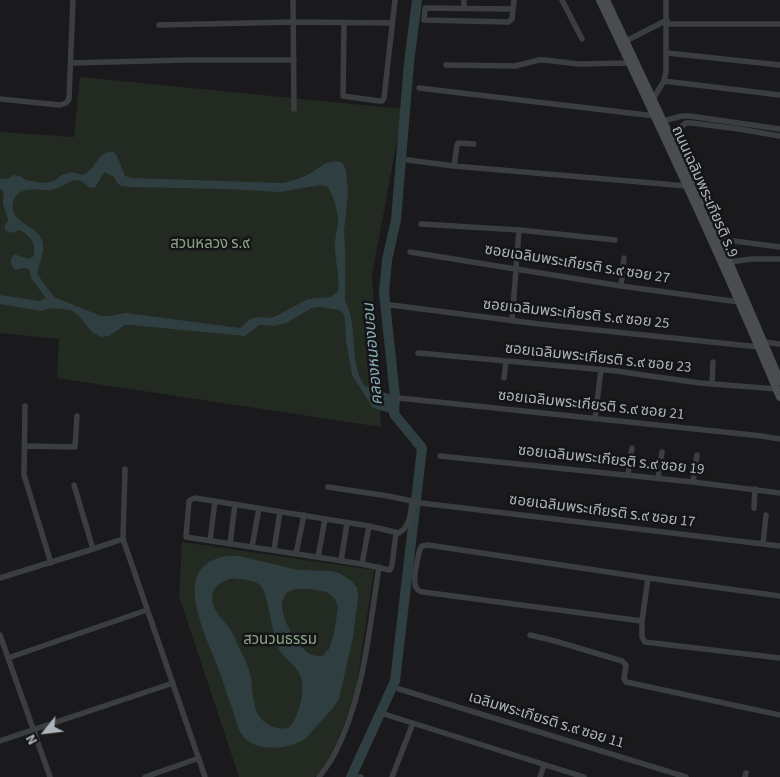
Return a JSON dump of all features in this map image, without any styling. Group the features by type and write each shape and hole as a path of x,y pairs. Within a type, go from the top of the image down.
{"main road":[{"name":"ถนนเฉลิมพระเกียรติ ร.9","path":"600,0 739,302 780,381"},
{"name":"ถนนเฉลิมพระเกียรติ ร.9","path":"606,0 729,262 780,397"}],"street":[{"path":"0,99 60,105 66,103 69,99 73,0"},
{"path":"293,0 294,109"},
{"path":"344,23 343,96 382,101 384,98 395,0"},
{"path":"464,0 464,8"},
{"path":"513,9 425,8 424,20 508,22 512,19 514,0"},
{"path":"563,0 582,40"},
{"path":"653,99 664,81 667,53 666,0"},
{"path":"159,25 293,22 392,23"},
{"path":"626,41 666,22 780,24"},
{"path":"667,53 780,65"},
{"path":"71,63 294,60"},
{"path":"446,66 516,66 539,60 578,64 630,64"},
{"path":"664,81 780,95"},
{"path":"419,88 655,116"},
{"path":"663,121 686,116 780,136"},
{"path":"686,116 686,123"},
{"path":"670,136 686,123 780,129"},
{"path":"454,166 458,143 474,144"},
{"path":"408,160 454,166 687,186"},
{"path":"421,224 519,230 615,240"},
{"path":"512,321 519,230"},
{"path":"718,239 780,247"},
{"name":"ซอยเฉลิมพระเกียรติ ร.๙ ซอย 27","path":"410,252 621,286 739,302"},
{"path":"621,286 624,258"},
{"path":"729,262 780,258"},
{"name":"ซอยเฉลิมพระเกียรติ ร.๙ ซอย 25","path":"391,305 512,321 761,345 780,344"},
{"name":"ซอยเฉลิมพระเกียรติ ร.๙ ซอย 23","path":"418,353 601,369 712,384 776,389"},
{"path":"504,378 506,361"},
{"path":"712,384 714,362"},
{"path":"595,419 601,369"},
{"name":"ซอยเฉลิมพระเกียรติ ร.๙ ซอย 21","path":"400,398 780,440"},
{"path":"26,406 24,475 51,563"},
{"path":"25,446 75,447 77,416"},
{"path":"628,475 632,448"},
{"path":"658,478 662,452"},
{"path":"693,482 697,454"},
{"name":"ซอยเฉลิมพระเกียรติ ร.๙ ซอย 19","path":"440,456 658,478 780,493"},
{"path":"125,469 123,539 205,777"},
{"path":"74,485 93,549"},
{"name":"ซอยเฉลิมพระเกียรติ ร.๙ ซอย 17","path":"328,487 412,501 780,546"},
{"path":"754,508 755,489"},
{"path":"396,533 390,570 186,537 189,501 195,498 369,526 396,533 403,531 409,521 412,501"},
{"path":"210,541 215,501"},
{"path":"230,544 235,504"},
{"path":"252,547 259,508"},
{"path":"274,550 280,512"},
{"path":"763,544 766,515"},
{"path":"296,554 304,516"},
{"path":"318,557 325,519"},
{"path":"341,561 347,523"},
{"path":"362,564 369,526"},
{"path":"0,578 123,539"},
{"path":"642,621 423,592 416,588 415,578 420,549 422,546 428,545 780,596"},
{"path":"319,777 335,754 347,727 359,689 379,567"},
{"path":"648,578 642,621 642,637 645,642 780,658"},
{"path":"8,658 147,610"},
{"path":"0,635 50,777"},
{"path":"530,635 622,661 626,665 624,679 626,682 780,715"},
{"path":"0,741 173,683"},
{"name":"เฉลิมพระเกียรติ ร.๙ ซอย 11","path":"399,689 686,777"},
{"path":"384,714 584,777"},
{"path":"392,777 413,723"},
{"path":"145,777 198,758"},
{"path":"540,777 544,765"}],"green space":[{"name":"สวนหลวง ร.๙","path":"80,77 403,109 372,275 381,427 57,378 59,339 0,333 0,132 74,137"},
{"name":"สวนวนธรรม","path":"182,542 374,570 356,689 344,725 331,755 315,777 239,777 179,596"}],"shaded area":[{"path":"113,151 125,176 132,178 280,183 312,173 324,164 332,162 343,163 346,171 348,193 344,231 345,301 353,327 356,363 359,376 365,386 395,396 394,414 373,408 352,375 346,340 345,319 343,313 339,310 320,307 312,308 286,323 275,326 259,325 245,336 125,325 109,336 101,337 92,332 79,316 71,310 52,308 41,311 0,304 0,295 40,301 46,298 31,278 29,269 15,270 10,262 14,254 28,259 34,256 34,246 30,238 21,231 13,233 5,230 8,219 3,203 3,193 0,189 0,179 9,178 14,175 26,180 43,183 54,181 62,175 71,172 83,175 107,153","holes":["105,172 114,177 121,186 131,187 280,192 320,185 327,186 334,199 338,218 335,239 338,292 330,297 308,299 274,317 251,319 240,328 126,313 101,316 54,297 37,274 43,252 42,240 39,235 18,219 13,209 14,198 23,191 53,189 76,180 88,187 94,188"]},
{"path":"229,556 239,556 298,570 330,571 339,573 352,581 357,588 358,597 353,637 339,699 305,739 285,747 270,748 256,745 242,735 207,641 196,604 195,587 199,572 210,562","holes":["233,578 252,581 261,586 266,597 279,650 301,676 302,692 300,704 294,721 287,728 283,729 269,725 259,715 254,702 247,664 232,632 217,613 212,602 214,589 222,582","296,589 327,592 335,599 338,607 334,634 329,649 322,656 312,655 304,650 287,625 282,606 283,598 288,592"]}],"waterway":[{"name":"คลองหนองบอน","path":"351,777 395,681 422,448 394,414 395,396 384,293 387,260 396,220 409,63 417,0"}]}
